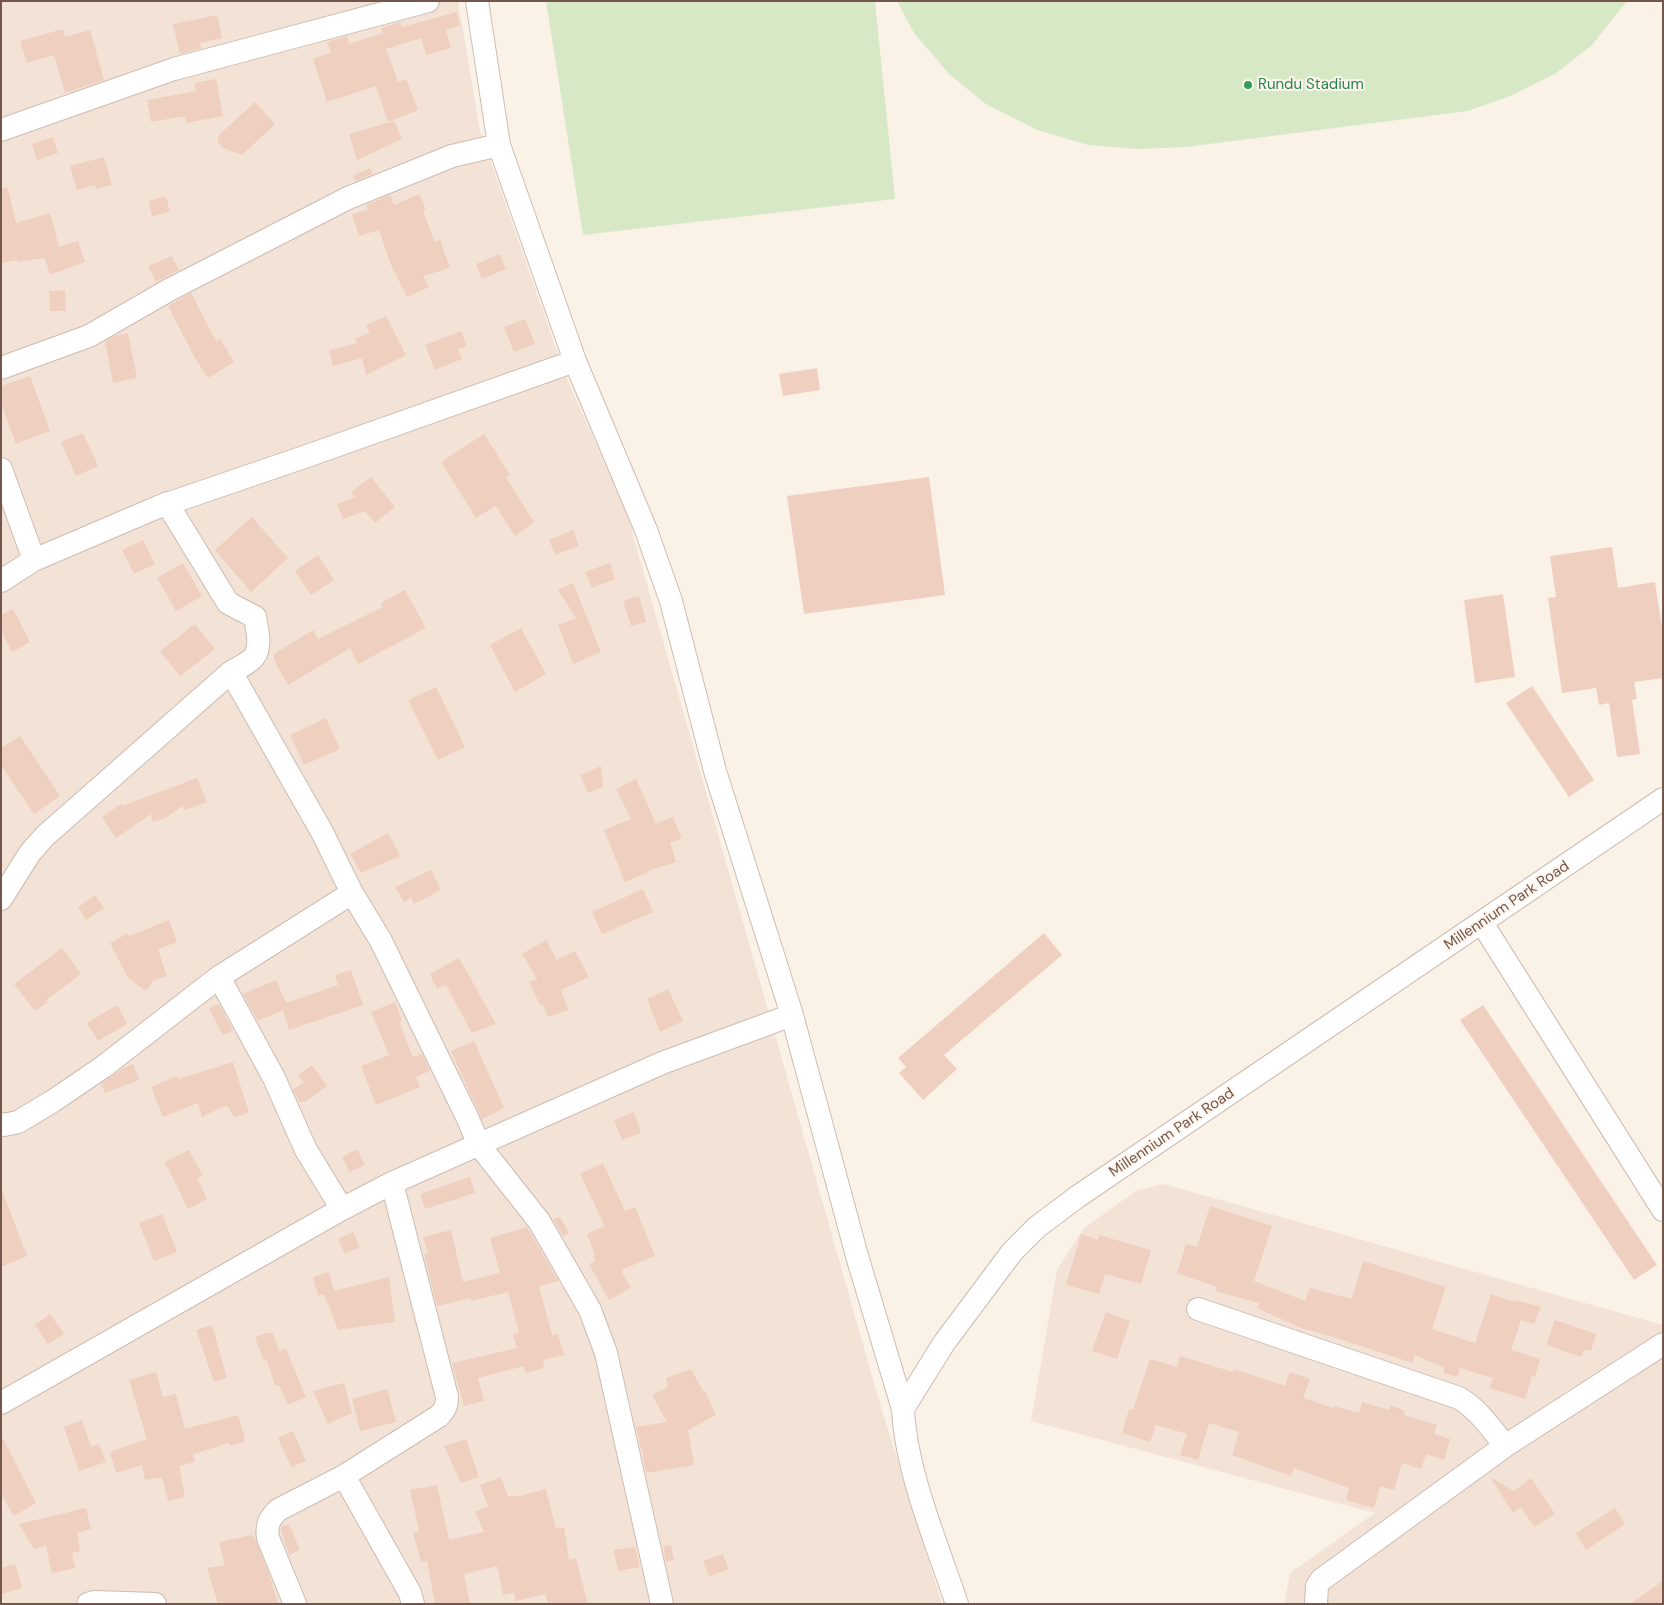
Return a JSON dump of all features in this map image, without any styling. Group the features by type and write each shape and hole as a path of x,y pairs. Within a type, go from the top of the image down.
{"street":[{"path":"1,130 174,69 428,1"},
{"path":"477,1 499,145 575,361 646,530 671,601 715,771 792,1015 857,1256 902,1409 916,1482 957,1604"},
{"path":"1,368 89,336 169,290 348,198 452,156 499,145"},
{"path":"1,581 34,560 167,503 310,455 575,361"},
{"path":"1,469 34,560"},
{"path":"1,900 30,853 45,836 231,672 254,657 258,645 254,617 228,604 167,503"},
{"path":"231,672 322,832 352,893 381,941 479,1146 539,1221 590,1310 606,1353 662,1604"},
{"name":"Millennium Park Road","path":"902,1409 944,1343 986,1285 1012,1252 1037,1227 1077,1197 1663,799"},
{"path":"1,1124 18,1122 53,1101 103,1068 219,977 352,893"},
{"path":"1482,923 1663,1210"},
{"path":"219,977 274,1078 306,1150 342,1208"},
{"path":"1,1403 342,1208 392,1183 479,1146 662,1063 792,1015"},
{"path":"295,1604 268,1538 268,1522 278,1510 344,1476 439,1416 447,1404 447,1397 392,1183"},
{"path":"1198,1309 1459,1398 1480,1414 1505,1446"},
{"path":"1316,1604 1317,1586 1321,1580 1505,1446 1663,1344"},
{"path":"344,1476 410,1593 412,1604"},
{"path":"88,1604 155,1604"}],"shaded area":[{"path":"1,1 458,1 480,131 565,374 627,514 878,1397 942,1604 1,1604"},
{"path":"1164,1184 1663,1325 1663,1604 1284,1604 1290,1573 1375,1513 1031,1421 1057,1270 1083,1229 1137,1190"}],"green space":[{"path":"546,1 875,1 895,199 583,235"},
{"name":"Rundu Stadium","path":"897,1 1627,1 1592,45 1555,74 1513,95 1468,111 1186,147 1139,149 1088,145 1037,130 987,105 949,74 914,33"}],"building":[{"path":"457,12 460,25 446,30 451,48 426,55 421,38 386,49 398,82 406,79 418,110 388,122 376,86 327,102 313,59 331,52 327,42 347,36 349,44 383,33 381,28 400,22 402,27"},
{"path":"217,15 222,38 200,43 201,48 180,54 173,24"},
{"path":"63,29 65,37 90,30 104,80 65,93 54,55 27,63 20,41"},
{"path":"216,79 223,116 186,123 185,116 151,122 147,100 196,91 194,83"},
{"path":"255,102 275,124 242,155 223,148 218,142 218,136"},
{"path":"394,121 402,139 357,160 349,134"},
{"path":"53,137 58,153 37,160 32,144"},
{"path":"104,157 112,185 96,189 95,185 77,190 70,166"},
{"path":"370,168 373,174 355,181 353,176"},
{"path":"8,188 16,223 50,213 59,247 78,241 85,262 50,275 45,258 1,263 1,189"},
{"path":"419,194 426,210 423,211 435,242 440,240 450,268 423,276 429,287 407,297 390,263 379,230 359,236 352,214 368,210 366,205 390,195 394,205"},
{"path":"166,196 170,212 152,216 149,201"},
{"path":"500,254 506,269 482,279 476,264"},
{"path":"172,256 179,270 156,282 148,266"},
{"path":"65,290 66,311 50,311 49,291"},
{"path":"191,293 216,341 220,339 234,362 208,378 195,358 168,306"},
{"path":"386,316 406,355 366,375 362,358 333,366 329,350 357,343 355,339 370,332 366,325"},
{"path":"525,319 535,344 514,352 504,327"},
{"path":"461,331 467,346 458,349 462,359 435,370 425,345"},
{"path":"128,333 137,378 113,383 105,342 117,335"},
{"path":"817,368 820,390 783,396 779,374"},
{"path":"30,376 50,431 16,444 1,403 1,386"},
{"path":"83,433 98,466 76,476 61,442"},
{"path":"484,434 510,475 506,478 534,522 515,536 496,506 476,518 441,462"},
{"path":"371,477 395,507 375,523 365,511 343,519 337,504 355,497 351,492"},
{"path":"929,477 945,595 804,614 787,496"},
{"path":"252,517 288,558 251,592 215,550"},
{"path":"573,530 579,546 555,555 549,540"},
{"path":"143,540 155,564 134,574 122,550"},
{"path":"1612,547 1618,588 1655,582 1663,634 1663,678 1634,682 1637,699 1632,700 1640,754 1617,757 1609,703 1599,705 1596,688 1562,693 1548,598 1556,597 1550,556"},
{"path":"318,555 334,580 311,595 295,571"},
{"path":"183,563 202,596 176,611 157,578"},
{"path":"610,563 615,579 592,588 585,572"},
{"path":"573,583 601,652 573,664 558,625 576,618 558,590"},
{"path":"405,590 426,628 358,664 350,648 288,685 274,660 274,654 313,630 318,639 383,607 381,603"},
{"path":"1503,594 1515,677 1475,683 1464,600"},
{"path":"639,596 646,622 631,626 623,601"},
{"path":"13,609 30,642 12,652 1,630 1,615"},
{"path":"195,624 215,649 180,676 160,651"},
{"path":"521,628 546,674 515,692 490,645"},
{"path":"1532,686 1594,780 1569,797 1506,703"},
{"path":"436,687 465,747 438,760 408,700"},
{"path":"326,718 340,749 304,765 290,735"},
{"path":"20,736 60,796 34,814 1,765 1,748"},
{"path":"601,766 603,787 588,793 580,775"},
{"path":"197,778 207,802 185,810 182,806 167,817 153,822 151,814 116,838 102,817 121,804 122,806"},
{"path":"636,779 656,824 673,817 682,838 670,843 676,862 648,871 625,882 604,830 631,819 616,789"},
{"path":"388,833 400,856 361,873 350,854"},
{"path":"431,870 441,890 414,904 411,898 404,902 395,887"},
{"path":"643,889 653,912 602,934 592,912"},
{"path":"95,895 104,908 86,920 78,907"},
{"path":"169,920 177,942 158,949 167,976 154,980 146,991 128,978 110,943 128,933 129,936"},
{"path":"1044,933 1062,955 944,1055 957,1069 923,1100 899,1073 906,1067 898,1058"},
{"path":"546,940 557,960 575,951 589,977 561,990 568,1010 548,1017 543,1004 540,1005 529,982 537,979 522,954"},
{"path":"62,948 81,974 46,1000 48,1002 35,1011 14,984"},
{"path":"459,958 496,1024 472,1033 446,985 437,989 430,974"},
{"path":"351,970 363,1005 289,1030 283,1010 258,1021 243,994 276,980 286,1003 338,985 335,975"},
{"path":"668,989 683,1021 660,1032 647,999"},
{"path":"395,1002 402,1021 399,1022 413,1057 422,1054 430,1071 416,1077 420,1087 376,1105 361,1066 389,1055 371,1012"},
{"path":"219,1004 233,1031 223,1035 209,1008"},
{"path":"117,1005 127,1024 98,1041 87,1023"},
{"path":"1483,1005 1657,1265 1634,1280 1460,1020"},
{"path":"474,1041 504,1108 482,1119 451,1051"},
{"path":"233,1062 249,1113 234,1117 227,1105 202,1117 198,1103 163,1117 151,1087 177,1076 179,1079"},
{"path":"133,1064 139,1080 105,1093 101,1084 123,1068"},
{"path":"312,1065 327,1086 305,1102 299,1102 293,1089 304,1082 298,1075"},
{"path":"634,1112 641,1133 622,1140 614,1120"},
{"path":"357,1149 365,1165 350,1172 342,1157"},
{"path":"189,1150 203,1176 197,1178 207,1199 188,1209 165,1162"},
{"path":"603,1163 625,1211 635,1207 655,1256 621,1270 631,1288 609,1300 589,1264 595,1261 593,1256 595,1254 587,1234 605,1226 580,1174"},
{"path":"470,1177 475,1193 425,1209 420,1194"},
{"path":"1,1193 3,1193 27,1256 1,1267"},
{"path":"1210,1206 1272,1226 1254,1281 1305,1301 1310,1288 1352,1299 1363,1261 1446,1287 1432,1329 1475,1343 1491,1294 1515,1302 1516,1300 1541,1307 1534,1324 1521,1320 1511,1350 1540,1359 1535,1377 1532,1376 1525,1399 1489,1388 1493,1378 1460,1368 1458,1377 1444,1373 1444,1368 1415,1355 1413,1363 1301,1328 1257,1308 1259,1303 1215,1291 1217,1287 1177,1273 1186,1244 1197,1247"},
{"path":"162,1214 177,1252 154,1261 139,1223"},
{"path":"560,1217 569,1233 563,1236 553,1219"},
{"path":"527,1227 558,1281 539,1286 552,1335 558,1334 564,1355 543,1360 544,1368 526,1373 524,1366 478,1378 484,1401 464,1406 452,1363 517,1348 513,1334 519,1332 508,1292 471,1301 471,1298 437,1306 424,1254 428,1253 423,1237 451,1230 463,1282 500,1273 490,1238"},
{"path":"353,1232 360,1247 345,1254 338,1239"},
{"path":"1081,1234 1098,1240 1099,1235 1151,1250 1141,1284 1105,1274 1099,1294 1066,1285"},
{"path":"329,1272 334,1291 389,1277 395,1322 338,1330 324,1294 318,1296 313,1277"},
{"path":"1106,1312 1130,1321 1117,1359 1092,1351"},
{"path":"50,1314 64,1334 48,1344 35,1325"},
{"path":"1555,1320 1596,1334 1591,1351 1584,1349 1581,1357 1546,1345"},
{"path":"212,1325 227,1378 214,1382 196,1330"},
{"path":"266,1333 273,1333 279,1351 286,1349 306,1397 288,1405 279,1385 275,1386 267,1360 264,1361 255,1337"},
{"path":"1180,1356 1233,1372 1234,1369 1285,1386 1290,1372 1310,1379 1303,1398 1334,1408 1334,1406 1359,1413 1362,1402 1389,1410 1390,1405 1405,1411 1404,1415 1437,1425 1434,1434 1450,1439 1444,1460 1426,1454 1421,1469 1402,1463 1394,1490 1380,1486 1374,1508 1346,1500 1349,1488 1294,1468 1291,1476 1232,1455 1239,1432 1209,1423 1198,1460 1180,1455 1187,1434 1156,1425 1150,1442 1122,1433 1129,1409 1133,1410 1150,1359 1177,1367"},
{"path":"691,1369 703,1391 705,1391 716,1415 688,1430 694,1465 646,1473 636,1427 667,1422 652,1395 668,1387 666,1378"},
{"path":"156,1372 163,1397 176,1394 185,1429 238,1415 244,1435 244,1442 230,1446 229,1443 193,1454 195,1462 179,1466 185,1497 168,1501 162,1477 145,1480 142,1465 116,1473 110,1452 147,1439 129,1380"},
{"path":"344,1383 352,1413 328,1424 313,1391"},
{"path":"387,1389 396,1422 360,1431 352,1399"},
{"path":"82,1420 91,1447 99,1444 106,1462 79,1471 64,1427"},
{"path":"293,1431 306,1461 291,1467 278,1438"},
{"path":"1,1435 36,1503 14,1516 1,1494"},
{"path":"466,1439 479,1477 461,1483 444,1446"},
{"path":"501,1477 508,1497 516,1495 516,1497 546,1489 556,1529 564,1527 569,1560 576,1558 588,1604 548,1604 545,1594 516,1601 514,1593 503,1595 497,1566 464,1574 470,1604 435,1604 427,1561 421,1562 413,1532 419,1531 410,1490 437,1485 449,1540 484,1532 475,1512 488,1506 480,1485"},
{"path":"1490,1477 1514,1491 1531,1478 1555,1514 1534,1527 1521,1507 1513,1513"},
{"path":"86,1508 91,1529 77,1533 80,1551 72,1553 75,1568 52,1573 46,1546 34,1549 19,1524"},
{"path":"1615,1508 1625,1524 1586,1550 1576,1533"},
{"path":"289,1524 300,1550 289,1555 281,1527"},
{"path":"252,1535 255,1538 270,1577 278,1604 218,1604 207,1568 225,1565 219,1542"},
{"path":"671,1545 674,1560 666,1562 663,1546"},
{"path":"635,1547 640,1567 618,1571 614,1550"},
{"path":"723,1554 729,1569 709,1576 703,1561"},
{"path":"15,1564 22,1588 1,1594 1,1568"},
{"path":"1663,1581 1663,1604 1630,1604"}],"place":[{"name":"Rundu Stadium","path":"1248,85"}]}
